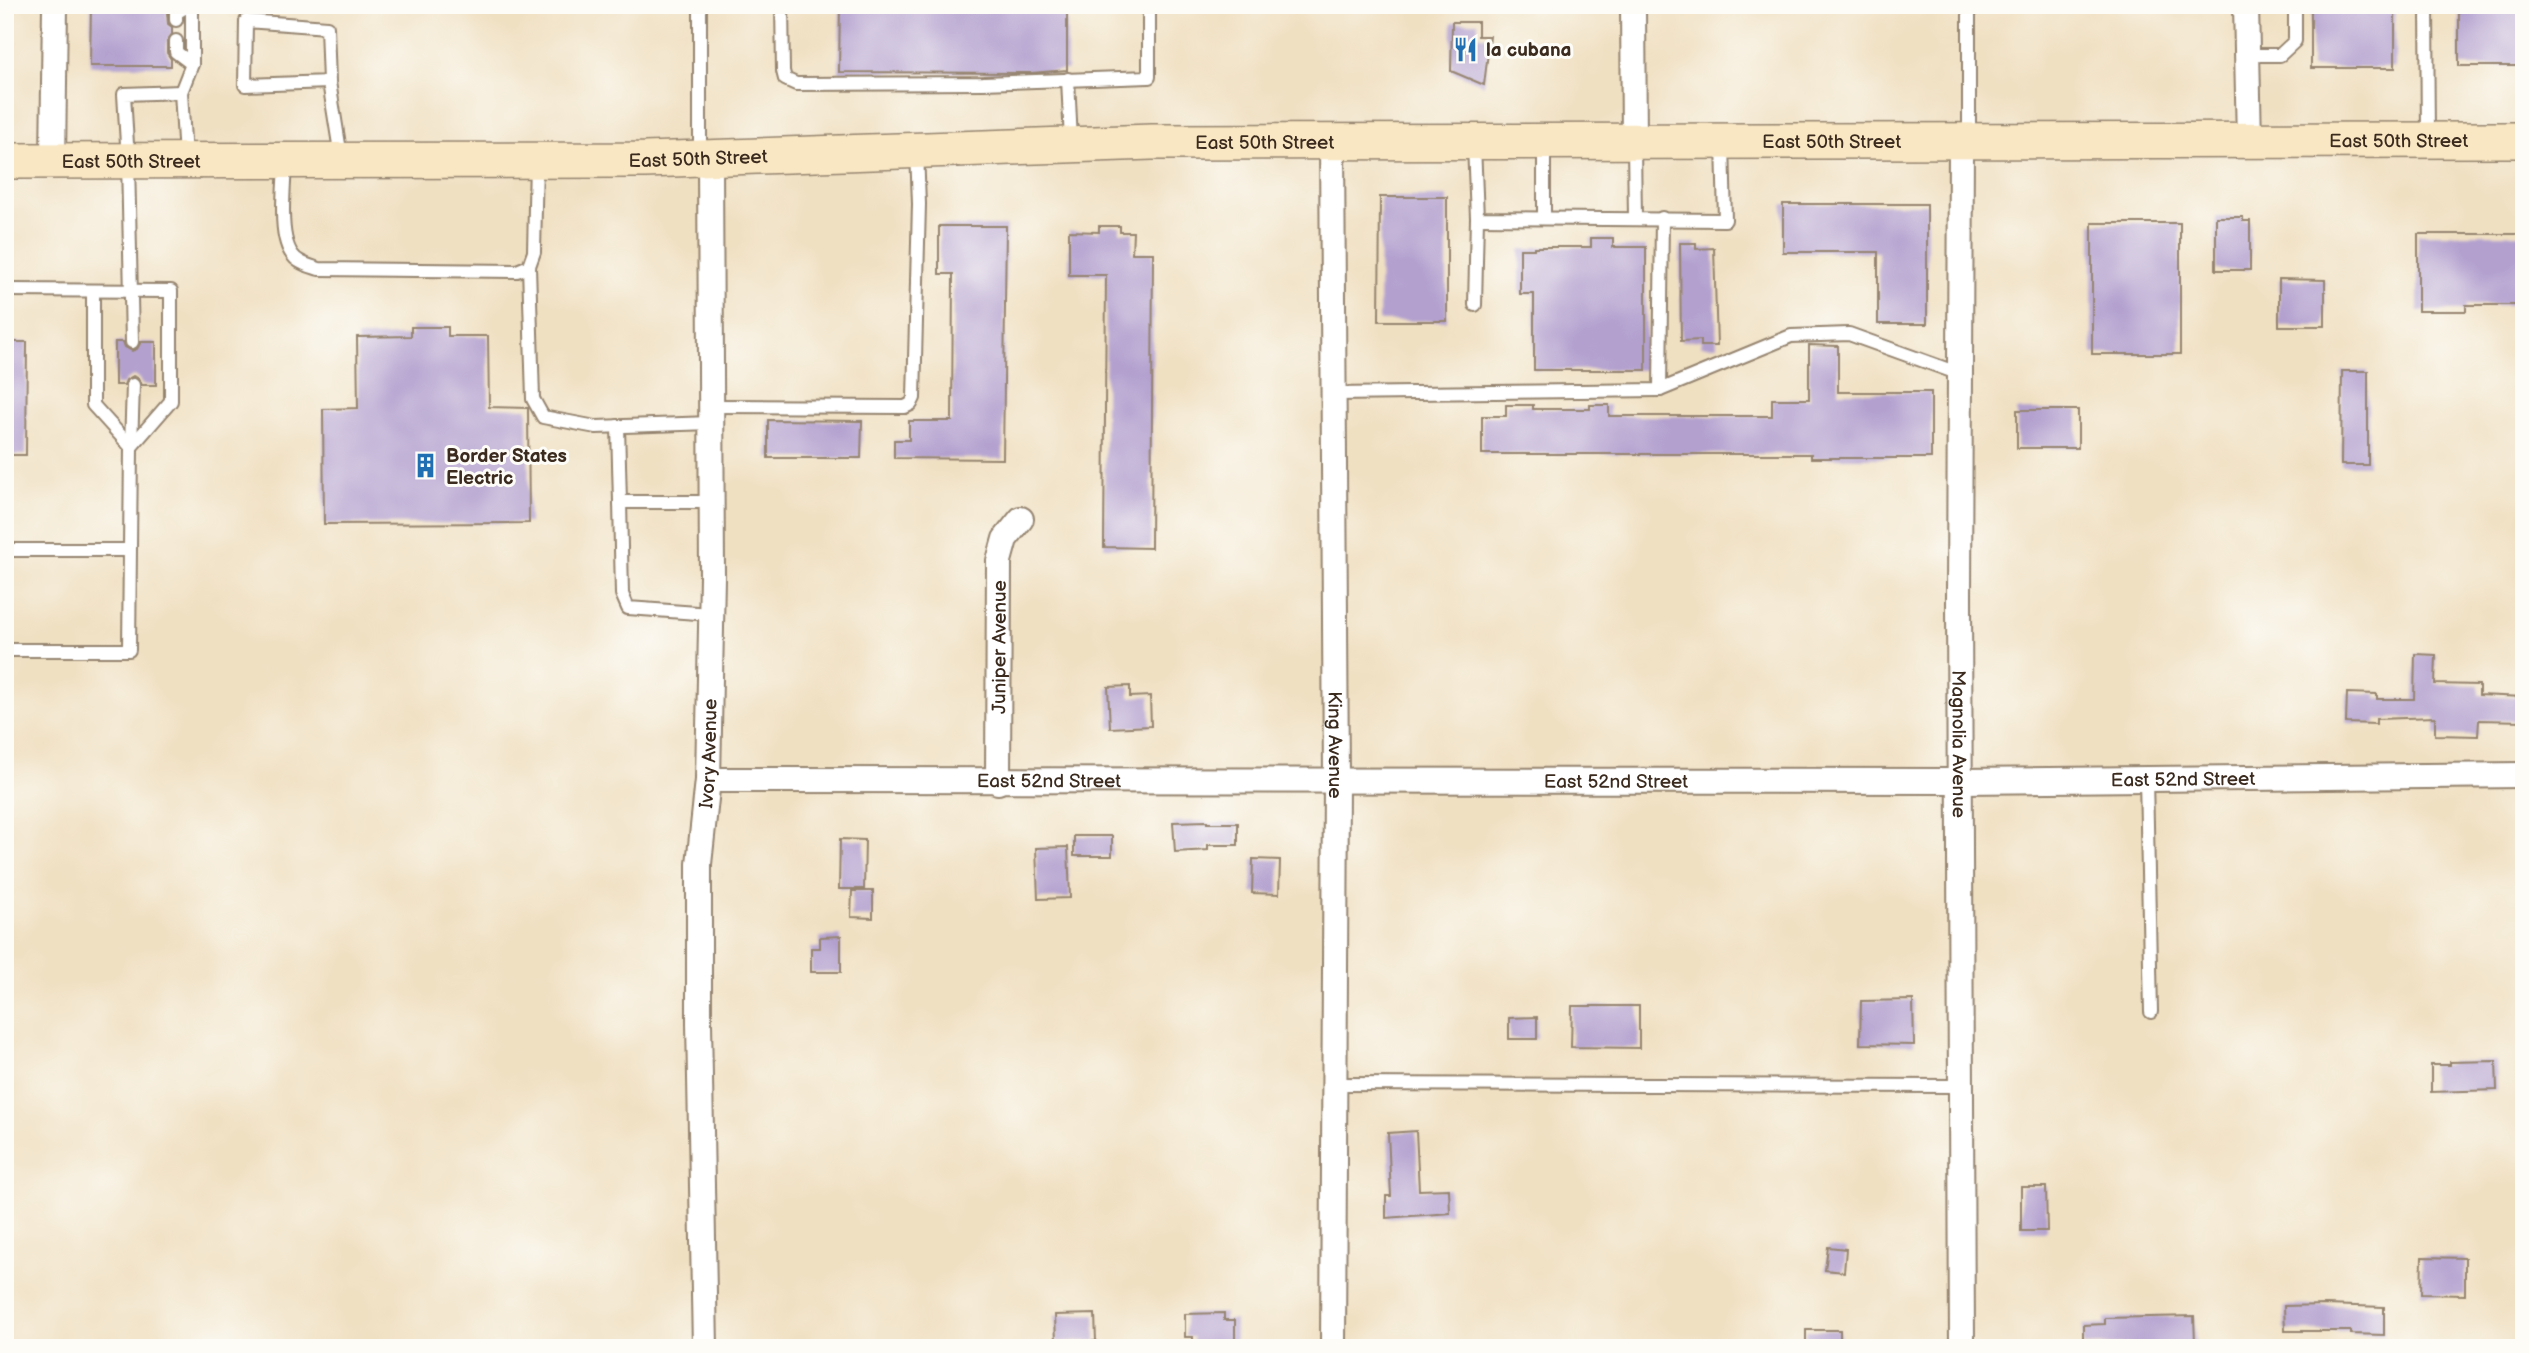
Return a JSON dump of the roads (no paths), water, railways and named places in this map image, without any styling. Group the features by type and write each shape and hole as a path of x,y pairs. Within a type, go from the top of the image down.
{"main road":[{"name":"East 50th Street","path":"5,161 705,159 1071,145 1332,141 2524,140"}],"street":[{"path":"53,161 52,41 55,5"},
{"path":"1633,5 1634,141"},
{"path":"2246,5 2249,141"},
{"name":"King Avenue","path":"1332,141 1336,780 1333,1348"},
{"name":"Magnolia Avenue","path":"1962,1348 1960,374 1965,141"},
{"name":"Ivory Avenue","path":"705,159 712,502 708,780 699,864 705,1348"},
{"name":"Juniper Avenue","path":"998,782 999,561 1005,540 1021,519"},
{"name":"East 52nd Street","path":"708,780 1960,781 2524,775"}],"lane":[{"path":"176,20 176,12 191,5 192,64 181,93 185,161"},
{"path":"700,5 705,159"},
{"path":"782,5 782,71 785,79 796,84 984,83 1149,77 1149,5"},
{"path":"1965,141 1969,5"},
{"path":"2249,55 2280,55 2295,41 2295,5"},
{"path":"2427,5 2428,140"},
{"path":"329,82 245,85 246,21 327,27 329,82 341,161"},
{"path":"176,41 176,52 192,64"},
{"path":"1068,79 1071,145"},
{"path":"132,342 124,94 181,93"},
{"path":"1474,141 1477,218 1475,305"},
{"path":"1544,141 1544,217"},
{"path":"1634,141 1634,218"},
{"path":"1477,218 1725,219 1723,141"},
{"path":"536,160 534,252 529,266 533,399 543,416 596,427 711,414 905,407 911,404 914,398 919,204 917,151"},
{"path":"285,161 284,231 288,249 298,261 319,269 517,271 529,266"},
{"path":"1660,390 1662,218"},
{"path":"5,290 171,291 170,401 131,447"},
{"path":"93,291 93,405 131,447"},
{"path":"1334,394 1660,390 1791,336 1849,334 1960,374"},
{"path":"5,650 129,650 133,385"},
{"path":"618,426 622,594 628,608 711,614"},
{"path":"620,502 712,502"},
{"path":"5,550 129,550"},
{"path":"2146,779 2151,1012"},
{"path":"1334,1084 1962,1086"}],"place":[{"name":"la cubana","path":"1466,49"},
{"name":"Border States Electric","path":"426,466"}]}
